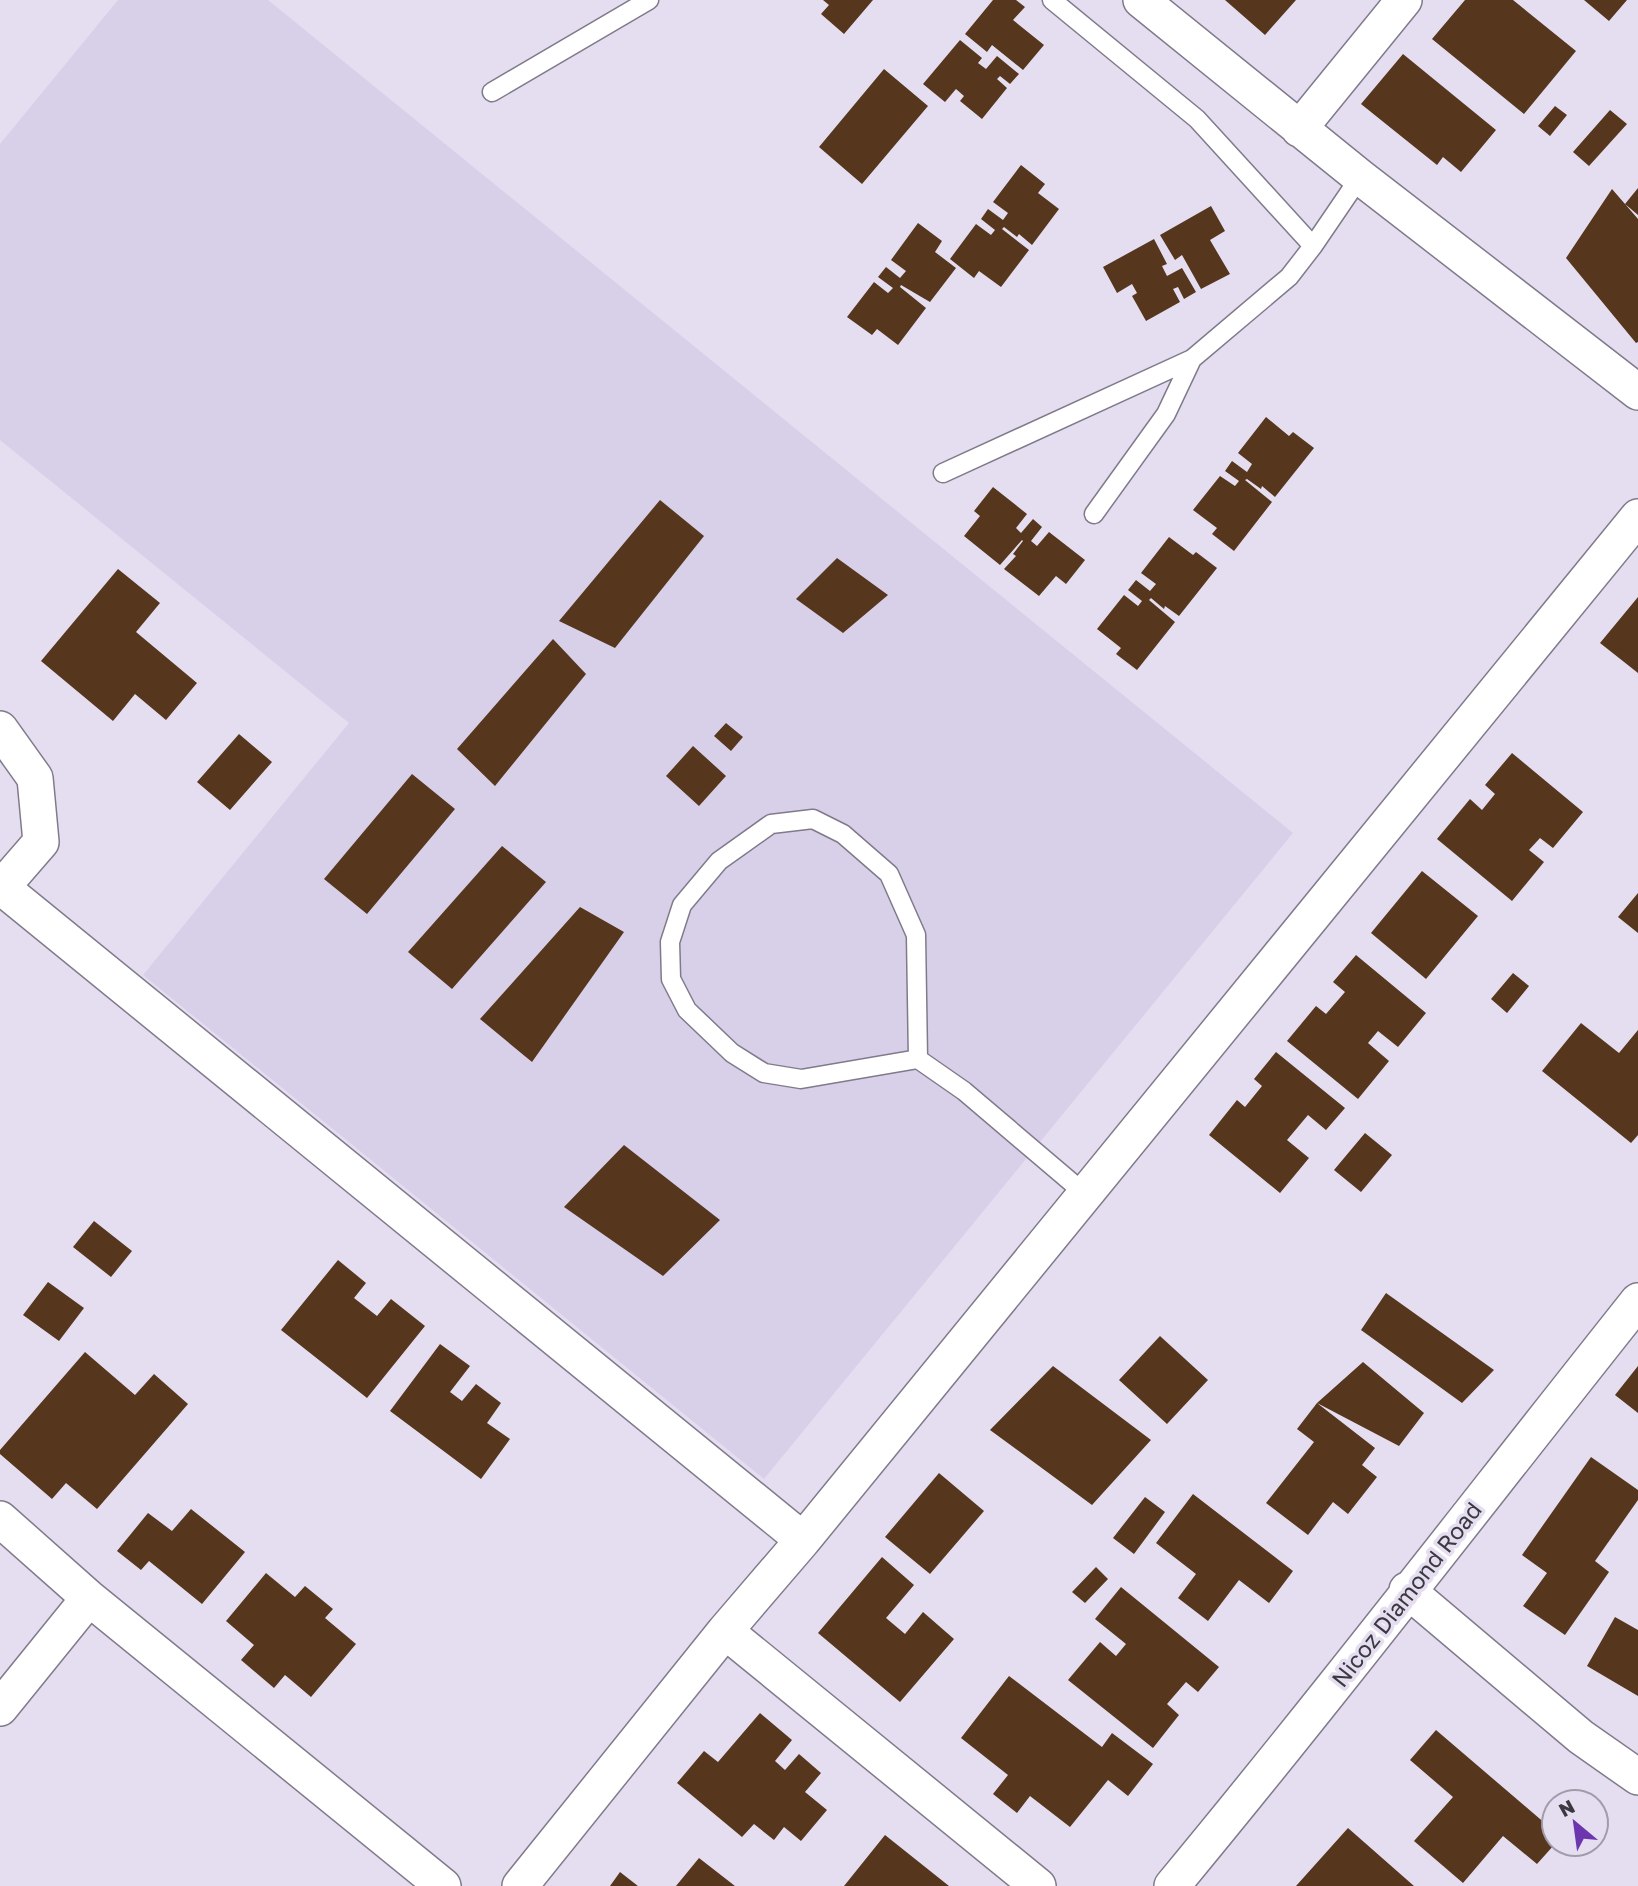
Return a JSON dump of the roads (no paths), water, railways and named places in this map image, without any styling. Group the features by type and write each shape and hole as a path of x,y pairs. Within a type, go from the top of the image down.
{"street":[{"path":"1141,0 1299,129 1638,392"},
{"path":"1299,129 1404,0"},
{"path":"520,1886 725,1631 803,1541 1638,517"},
{"path":"0,729 35,778 41,842 1,886 803,1541"},
{"name":"Nicoz Diamond Road","path":"1172,1886 1280,1755 1407,1590 1638,1301"},
{"path":"0,1519 89,1598 443,1886"},
{"path":"1407,1590 1581,1737 1638,1777"},
{"path":"0,1708 89,1598"},
{"path":"725,1631 1038,1886"}],"lane":[{"path":"492,92 649,0"},
{"path":"1052,0 1197,119 1313,246"},
{"path":"943,473 1192,359 1289,277 1360,177"},
{"path":"1094,514 1166,414 1192,359"},
{"path":"918,1059 916,934 889,874 843,834 813,819 771,824 719,861 682,905 670,942 671,979 687,1010 732,1054 764,1073 801,1079 918,1059 964,1091 1084,1194"}]}
